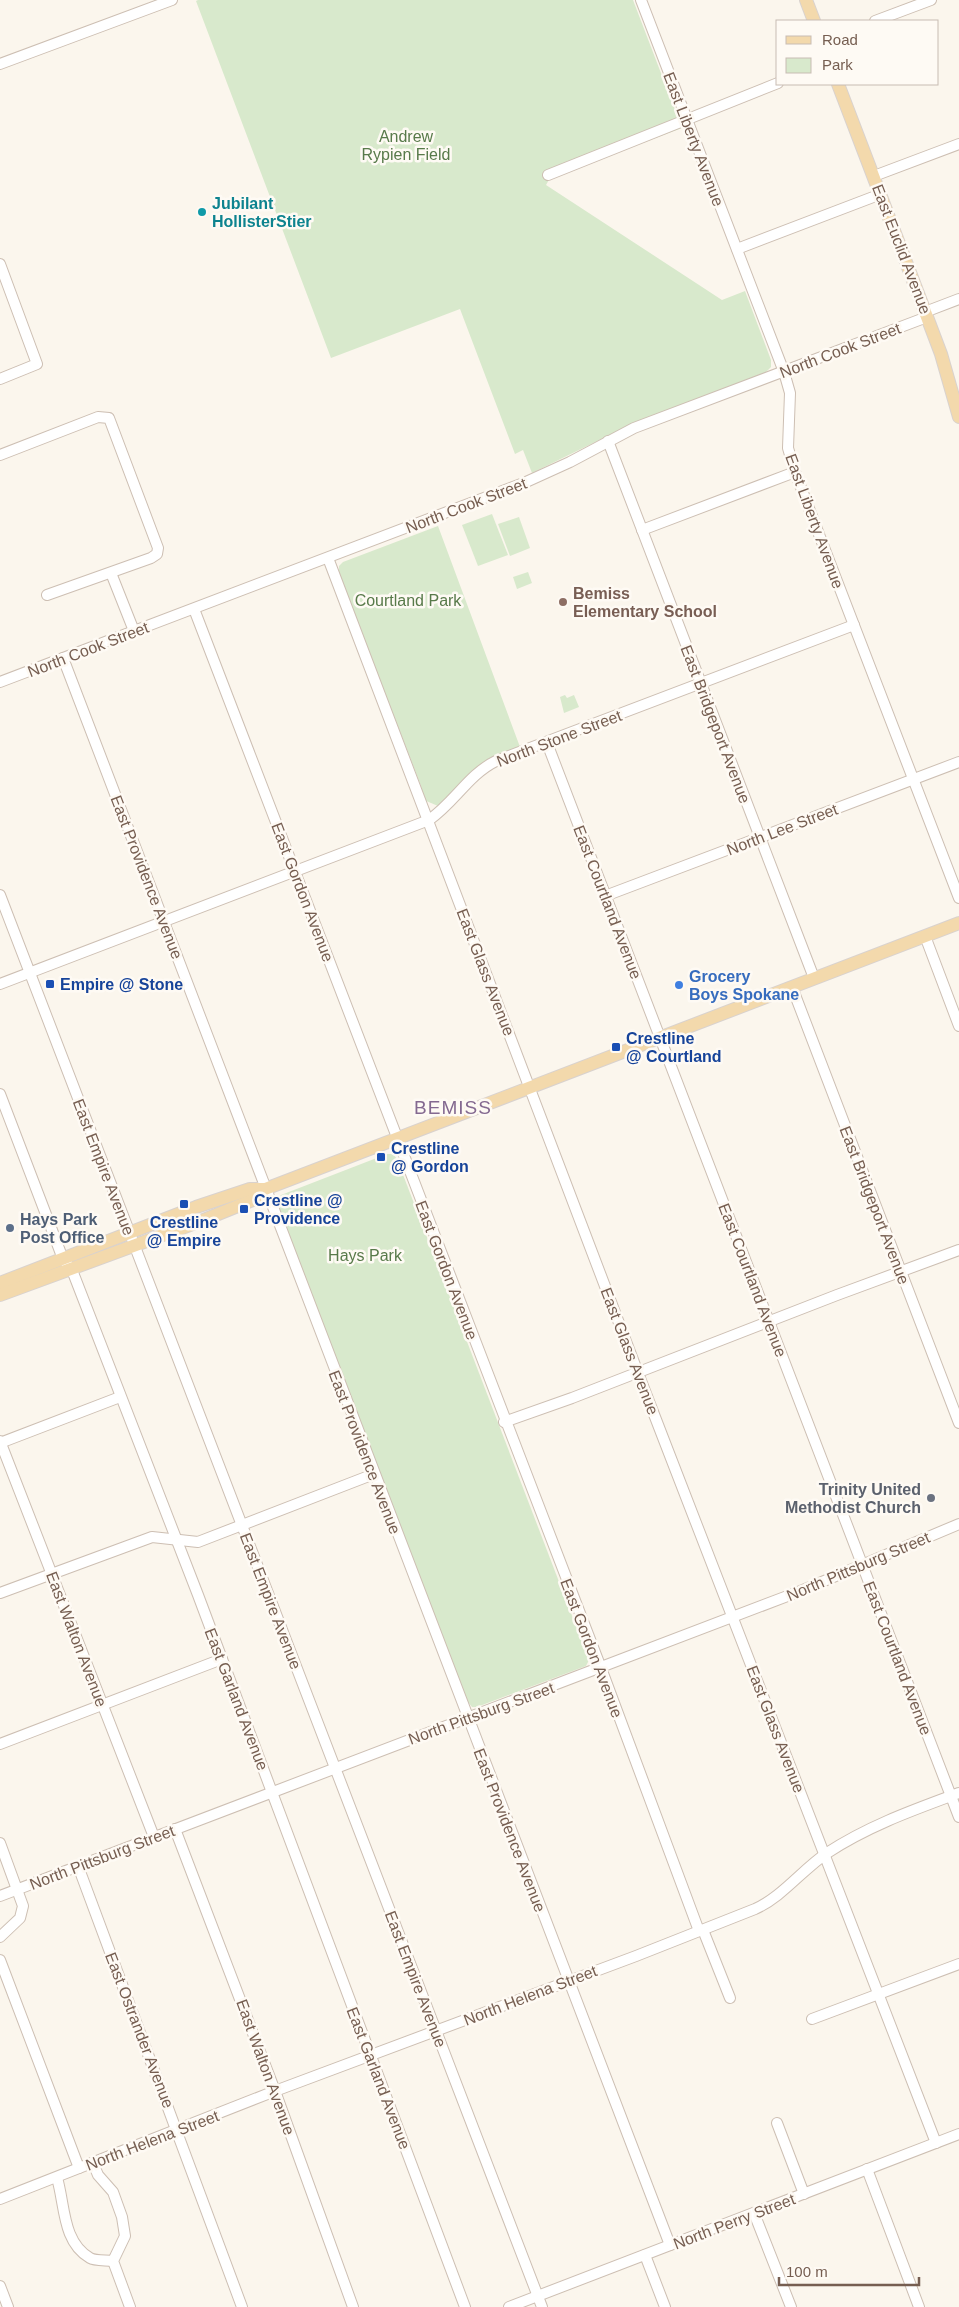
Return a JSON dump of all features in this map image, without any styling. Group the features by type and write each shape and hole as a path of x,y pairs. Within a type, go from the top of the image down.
{"main road":[{"path":"806,0 814,20"},
{"name":"East Euclid Avenue","path":"838,85 941,354 959,417"},
{"path":"0,1283 250,1189 265,1189 959,923"},
{"path":"0,1295 72,1270 255,1199 265,1189"}],"street":[{"path":"0,64 172,0"},
{"name":"East Liberty Avenue","path":"641,0 784,372 790,393 788,448 795,472 959,898"},
{"path":"877,20 931,0"},
{"path":"548,175 776,84"},
{"path":"874,176 959,144"},
{"path":"737,249 881,194"},
{"path":"0,264 37,364 0,379"},
{"name":"North Cook Street","path":"0,682 526,482 634,428 784,372 959,299"},
{"path":"0,455 98,417 108,418 158,548 157,554 151,558 47,595"},
{"name":"East Bridgeport Avenue","path":"608,442 814,978"},
{"path":"642,530 795,472"},
{"name":"East Glass Avenue","path":"328,558 638,1373 824,1855 880,1994 936,2143"},
{"path":"111,572 134,631"},
{"name":"East Gordon Avenue","path":"194,609 504,1422 601,1668 701,1931 730,1998"},
{"name":"North Stone Street","path":"0,984 429,820 442,810 484,767 854,626"},
{"name":"East Providence Avenue","path":"63,658 670,2245"},
{"name":"East Courtland Avenue","path":"546,743 862,1565 955,1795 959,1817"},
{"name":"North Lee Street","path":"605,896 959,762"},
{"name":"East Empire Avenue","path":"0,895 542,2307"},
{"path":"924,936 959,1026"},
{"name":"East Bridgeport Avenue","path":"792,987 959,1422"},
{"name":"East Garland Avenue","path":"0,1094 63,1259 72,1270 176,1539 465,2307"},
{"path":"504,1422 638,1373 705,1345 769,1323 959,1250"},
{"path":"0,1442 120,1397"},
{"name":"East Walton Avenue","path":"0,1442 154,1837"},
{"path":"0,1593 152,1537 198,1542 374,1474"},
{"name":"North Pittsburg Street","path":"0,1896 601,1668 862,1565 959,1524"},
{"path":"0,1744 222,1659"},
{"name":"North Helena Street","path":"0,2199 275,2091 701,1931 768,1903 824,1855 843,1842 886,1821 955,1795"},
{"name":"East Walton Avenue","path":"175,1829 275,2091 353,2307"},
{"path":"0,1843 23,1906 20,1918 0,1937"},
{"name":"East Ostrander Avenue","path":"78,1866 242,2307"},
{"path":"0,1960 79,2168"},
{"path":"812,2019 959,1964"},
{"path":"777,2123 804,2194"},
{"name":"North Perry Street","path":"509,2307 959,2134"},
{"path":"94,2163 98,2175 113,2192 122,2217 125,2236 113,2261 130,2307"},
{"path":"867,2169 919,2307"},
{"path":"57,2178 61,2191 62,2210 76,2246 91,2258 113,2261"},
{"path":"754,2213 791,2307"},
{"path":"645,2255 665,2307"},
{"path":"0,2286 8,2307"}],"green space":[{"name":"Andrew Rypien Field","path":"633,0 682,128 550,178 546,185 722,300 745,291 771,360 771,367 765,373 638,421 532,473 523,450 515,454 460,309 331,358 196,1"},
{"path":"492,514 508,555 478,566 462,525"},
{"path":"519,517 530,548 510,556 498,524"},
{"name":"Courtland Park","path":"438,526 520,747 488,759 479,766 444,804 438,806 424,800 421,786 339,574 339,566 343,562"},
{"path":"528,572 532,583 517,589 513,577"},
{"path":"565,695 567,698 574,695 579,707 564,713 560,697"},
{"name":"Hays Park","path":"387,1154 393,1154 397,1159 589,1660 586,1666 477,1707 472,1707 468,1702 277,1200 281,1195"}],"place":[{"name":"Jubilant HollisterStier","path":"202,212"},
{"name":"Bemiss Elementary School","path":"563,602"},
{"name":"Empire @ Stone","path":"50,984"},
{"name":"Grocery Boys Spokane","path":"679,985"},
{"name":"Crestline @ Courtland","path":"616,1047"},
{"name":"Crestline @ Gordon","path":"381,1157"},
{"name":"Crestline @ Empire","path":"184,1204"},
{"name":"Crestline @ Providence","path":"244,1209"},
{"name":"Hays Park Post Office","path":"10,1228"},
{"name":"Trinity United Methodist Church","path":"931,1498"}],"district":[{"name":"BEMISS","path":"453,1107"}]}
